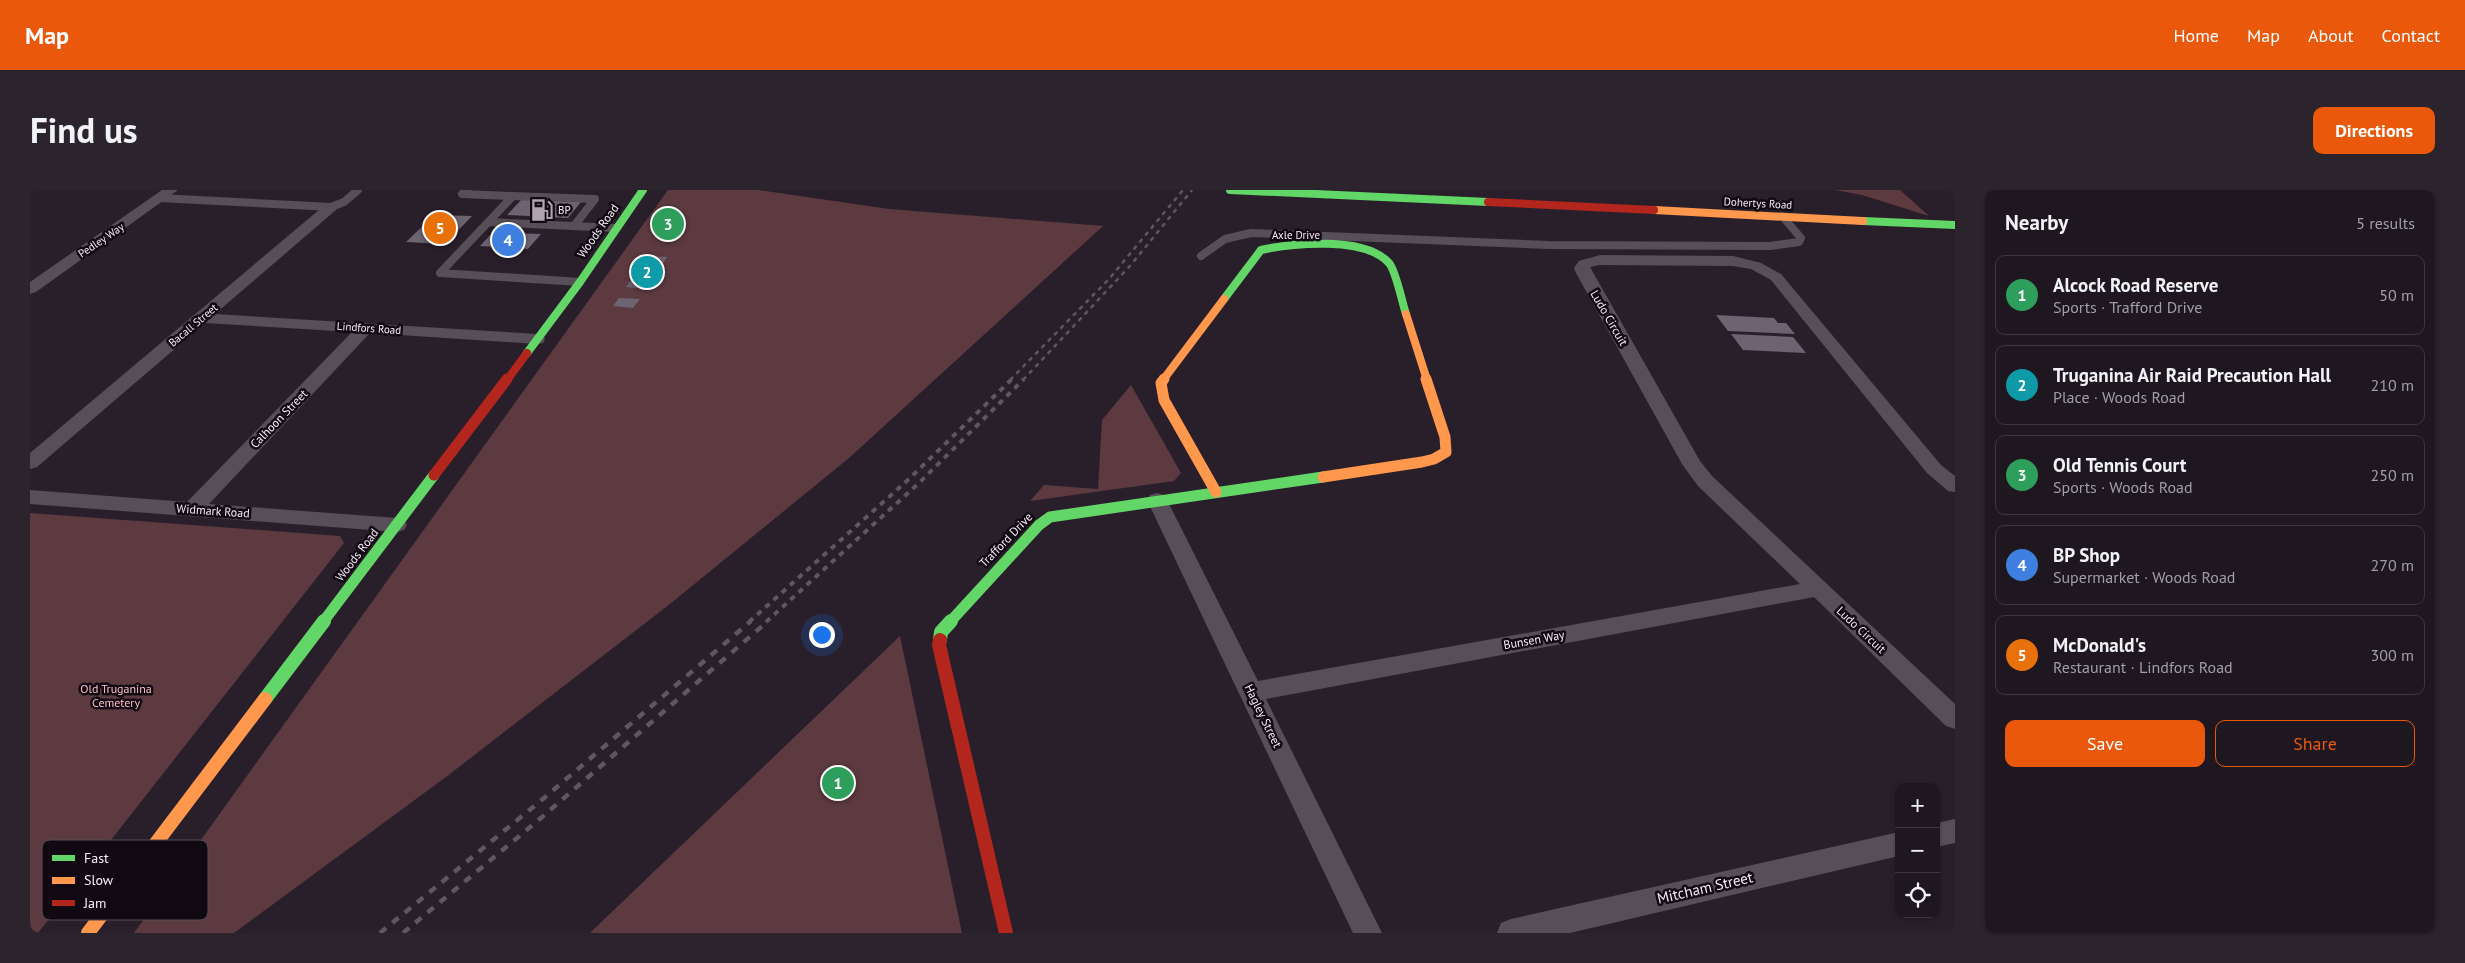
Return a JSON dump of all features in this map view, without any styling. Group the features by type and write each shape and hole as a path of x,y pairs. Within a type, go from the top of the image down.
{"street":[{"name":"Woods Road","path":"158,840 580,282 644,190"},
{"name":"Dohertys Road","path":"1230,190 1955,225"},
{"name":"Pedley Way","path":"30,289 166,194"},
{"name":"Bacall Street","path":"30,463 331,207"},
{"name":"Axle Drive","path":"1216,492 1164,400 1161,383 1261,250 1276,246 1363,249 1377,253 1387,260 1445,437 1446,452"},
{"name":"Ludo Circuit","path":"1955,486 1934,469 1776,276 1756,266 1733,262 1600,260 1584,264 1582,268 1584,273 1692,464 1722,500 1955,719"},
{"name":"Lindfors Road","path":"202,318 537,339"},
{"name":"Calhoon Street","path":"191,510 366,328"},
{"name":"Trafford Drive","path":"1006,933 939,645 941,632 1044,520 1066,514 1157,500 1422,462 1434,459 1446,452"},
{"name":"Widmark Road","path":"30,497 396,525"},
{"name":"Hagley Street","path":"1157,500 1368,933"},
{"name":"Bunsen Way","path":"1252,692 1816,589"},
{"path":"1940,834 1955,831"},
{"name":"Mitcham Street","path":"1510,933 1895,845"},
{"name":"Woods Road","path":"88,933 98,920"}],"lane":[{"name":"Bacall Street","path":"331,207 344,202 358,190"},
{"path":"467,190 462,194 595,199 574,226"},
{"path":"166,194 331,207"},
{"path":"513,196 440,273 580,282"},
{"path":"1202,256 1225,239 1251,233 1557,245 1770,246 1800,242 1801,238 1783,217"},
{"path":"489,222 616,228"}],"green space":[{"path":"668,190 758,190 889,209 1103,226 849,458 670,604 446,777 234,933 134,933 143,920 208,920 208,840 201,840"},
{"path":"1835,190 1900,190 1929,216 1862,195"},
{"path":"1131,385 1181,473 1174,481 1030,501 1044,485 1098,489 1102,420"},
{"name":"Old Truganina Cemetery","path":"30,513 340,536 344,543 111,840 42,840 42,920 48,920 38,933 30,933"},
{"path":"900,636 962,933 590,933 593,930"}],"building":[{"path":"522,199 581,202 568,218 507,215"},
{"path":"434,215 472,216 445,244 406,242"},
{"path":"493,232 541,234 528,249 480,246"},
{"path":"648,256 667,257 646,289 626,287"},
{"path":"619,298 640,299 633,308 613,306"},
{"path":"1716,315 1774,318 1778,323 1786,323 1795,334 1728,331"},
{"path":"1731,334 1793,337 1806,353 1743,350"}],"railway":[{"path":"1010,380 1109,279 1183,190"},
{"path":"1023,380 1130,266 1192,190"},
{"path":"749,622 909,479 1012,379"},
{"path":"766,622 919,483 1023,380"},
{"path":"380,933 544,798 751,621"},
{"path":"403,933 541,818 768,621"}],"traffic: fast":[{"path":"527,353 580,282 643,190"},
{"path":"1230,190 1488,202"},
{"path":"1863,221 1955,225"},
{"path":"1224,299 1261,250 1310,244 1348,246 1366,250 1380,256 1390,264 1406,314"},
{"path":"265,699 434,475"},
{"path":"940,640 941,632 1039,525 1050,517 1323,477"}],"traffic: slow":[{"path":"1654,210 1863,221"},
{"path":"1216,492 1164,400 1161,383 1224,299"},
{"path":"1323,477 1422,462 1434,459 1446,452 1445,437 1406,314"},
{"path":"158,840 265,699"},
{"path":"88,933 98,920"}],"traffic: jam":[{"path":"1488,202 1654,210"},
{"path":"434,475 527,353"},
{"path":"940,640 939,645 1006,933"}],"place":[{"name":"BP","path":"542,210"},
{"name":"Old Tennis Court","path":"668,224"},
{"name":"McDonald's","path":"440,228"},
{"name":"BP Shop","path":"508,240"},
{"name":"Truganina Air Raid Precaution Hall","path":"647,272"},
{"name":"Alcock Road Reserve","path":"838,783"}]}
